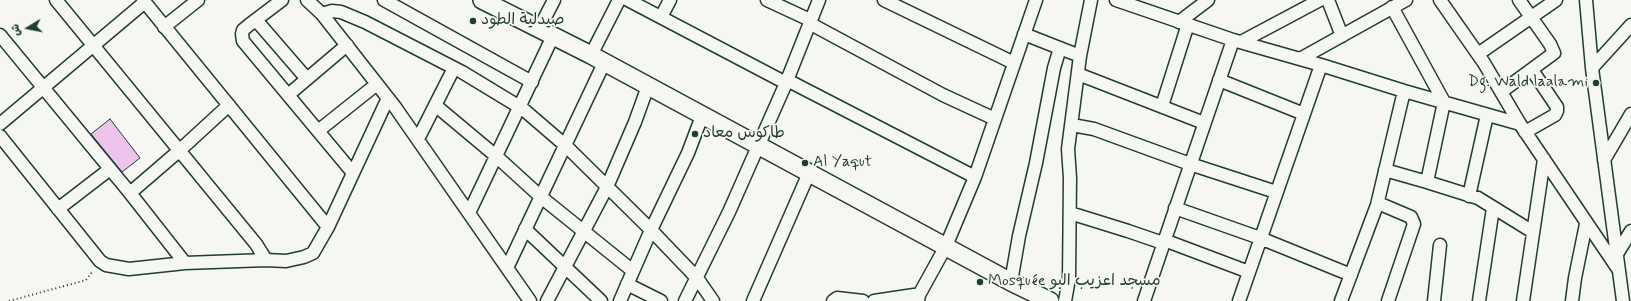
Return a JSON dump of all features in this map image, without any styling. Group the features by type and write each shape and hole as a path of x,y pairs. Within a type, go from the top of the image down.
{"main road":[{"path":"482,0 648,86 1011,282 1050,301"}],"street":[{"path":"56,0 256,244 266,260"},
{"path":"164,27 198,0"},
{"path":"282,0 243,30 243,41 353,173"},
{"path":"307,0 327,13 347,46 418,139 530,301"},
{"path":"327,13 338,0"},
{"path":"384,0 532,82"},
{"path":"469,213 532,82 554,0"},
{"path":"507,268 566,146 619,0"},
{"path":"628,0 975,177"},
{"path":"661,17 670,0"},
{"path":"767,0 810,21 944,94 994,119"},
{"path":"685,301 729,212 759,146 819,0"},
{"path":"884,0 1014,63"},
{"path":"874,301 916,298 946,246 975,177 1036,0"},
{"path":"1065,301 1069,279 1070,213 1068,149 1080,56 1091,0"},
{"path":"1116,0 1237,41 1487,115 1523,128 1555,115 1557,111 1557,107 1532,70"},
{"path":"1162,106 1184,23 1208,0"},
{"path":"1144,301 1219,80 1237,41 1320,0"},
{"path":"1328,0 1342,36"},
{"path":"1300,59 1406,0"},
{"path":"1440,0 1478,54 1523,128 1618,270"},
{"path":"1501,92 1554,53 1550,44 1519,0"},
{"path":"1478,54 1556,0"},
{"path":"1586,0 1592,68 1622,296"},
{"path":"0,124 144,1 328,227"},
{"path":"1392,8 1444,102 1427,182"},
{"path":"327,13 341,12 365,22 454,68 520,107 566,146 651,230 697,278 713,301"},
{"path":"256,20 307,79"},
{"path":"1592,68 1631,25"},
{"path":"1024,34 1080,56"},
{"path":"0,35 44,87 185,262"},
{"path":"288,95 347,46"},
{"path":"1011,282 1019,236 1036,163 1054,68 1060,48"},
{"path":"1239,301 1321,65"},
{"path":"418,139 454,68"},
{"path":"1078,74 1204,123"},
{"path":"1219,80 1304,114"},
{"path":"318,130 377,84"},
{"path":"547,301 583,230 607,187 635,122 648,86"},
{"path":"1341,301 1378,203 1404,91"},
{"path":"0,136 100,261 106,265 129,269 185,262 286,261 304,257 313,253 328,227 388,98"},
{"path":"130,193 229,105"},
{"path":"435,105 496,156 541,197 633,271"},
{"path":"1604,160 1631,114"},
{"path":"1469,196 1487,115"},
{"path":"620,301 651,230 688,153 702,116"},
{"path":"1072,124 1094,129 1190,164 1276,192"},
{"path":"1523,301 1544,159"},
{"path":"58,209 110,169"},
{"path":"1385,170 1478,198 1533,232"},
{"path":"753,301 809,173"},
{"path":"1378,203 1411,217 1414,224 1388,301"},
{"path":"1175,208 1260,238 1350,275"},
{"path":"1480,301 1493,208"},
{"path":"1070,213 1164,242 1248,272"},
{"path":"1572,301 1586,224"},
{"path":"525,229 601,301"},
{"path":"1617,254 1631,231"},
{"path":"1434,301 1440,245"},
{"path":"627,284 661,301"},
{"path":"833,301 837,298 863,301"}],"path":[{"path":"9,301 86,280 100,261"}],"building":[{"path":"110,119 140,158 122,172 91,134"}],"place":[{"name":"صيدلية الطود","path":"473,21"},
{"name":"Dg. Wald laalami","path":"1596,83"},
{"name":"طاكوس معاد","path":"695,134"},
{"name":"Al Yaqut","path":"805,163"},
{"name":"Mosquée مسجد اعزيب البو","path":"980,282"}]}
